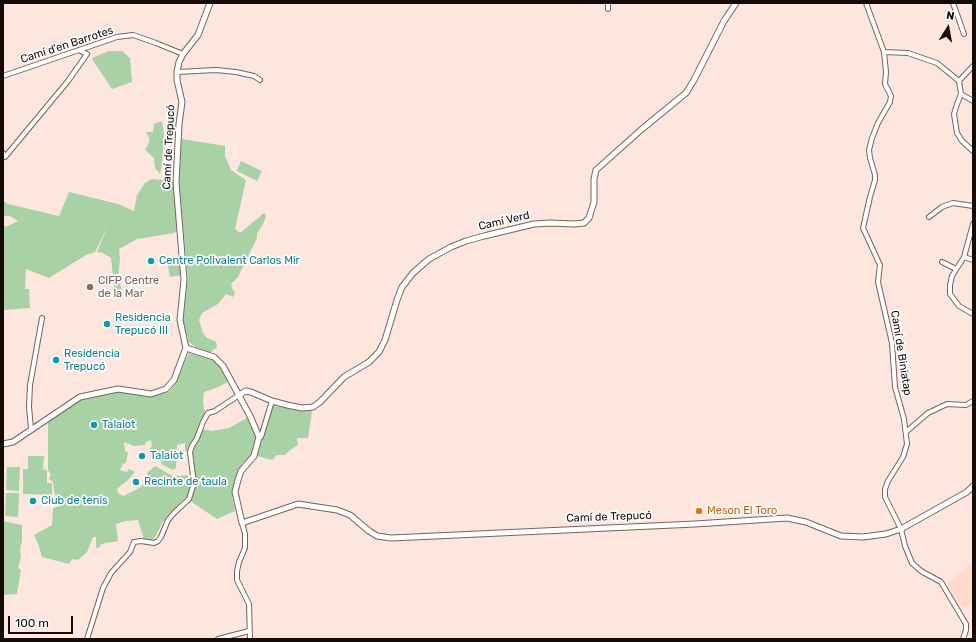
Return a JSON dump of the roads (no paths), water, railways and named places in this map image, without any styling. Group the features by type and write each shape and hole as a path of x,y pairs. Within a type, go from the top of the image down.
{"street":[{"name":"Camí de Trepucó","path":"186,348 180,320 184,280 176,182 178,124 182,102 177,80 177,72 178,62 198,35 210,3"},
{"path":"608,3 608,9"},
{"name":"Camí Verd","path":"239,395 246,391 272,401 302,408 313,407 320,402 344,377 369,362 379,352 385,340 396,300 402,287 413,273 435,256 466,241 534,224 584,223 589,218 594,202 594,179 596,170 647,124 686,93 724,21 736,3"},
{"name":"Camí de Biniatap","path":"866,3 884,52 886,72 885,84 891,96 890,102 878,123 869,150 875,180 863,228 880,265 878,282 892,343 895,387 908,444 888,481 885,489 885,497 901,529 905,546 912,563 921,571 941,582 966,624 966,630"},
{"path":"953,3 964,34"},
{"name":"Camí d'en Barrotes","path":"3,76 117,37 133,35 183,54"},
{"path":"4,157 68,81 87,54 79,50"},
{"path":"884,52 908,53 936,63 959,81 961,94 954,114 957,133 962,141 973,151"},
{"path":"959,81 973,66"},
{"path":"177,72 216,70 254,76 260,80"},
{"path":"969,72 973,77"},
{"path":"961,94 973,101"},
{"path":"929,217 942,207 953,203 973,206"},
{"path":"973,224 964,257 961,264 952,276 950,285 950,294 959,306 973,314"},
{"path":"964,257 973,260"},
{"path":"942,262 956,269"},
{"path":"31,429 29,407 30,385 42,318"},
{"path":"3,444 13,442 80,397 118,389 151,394 166,389 174,380 186,348 214,357 223,366 250,416 259,437"},
{"path":"87,639 103,588 111,573 130,552 134,542 140,541 154,543 158,541 168,520 189,499 194,483 190,452 208,414 239,395"},
{"path":"250,639 248,604 237,580 239,562 245,548 245,534 235,492 241,471 254,456 272,401"},
{"path":"906,432 928,413 947,404 966,405 973,401"},
{"name":"Camí de Trepucó","path":"242,523 298,504 337,510 350,515 378,536 390,538 695,524 787,518 806,522 841,536 850,537 886,534 901,529 967,492 973,486"},
{"path":"963,639 966,630 973,629"},
{"path":"218,639 249,631"}],"place":[{"name":"Centre Polivalent Carlos Mir","path":"151,261"},
{"name":"CIFP Centre de la Mar","path":"90,287"},
{"name":"Residencia Trepucó III","path":"107,324"},
{"name":"Residencia Trepucó","path":"56,360"},
{"name":"Talaiot","path":"94,425"},
{"name":"Talaiòt","path":"142,456"},
{"name":"Recinte de taula","path":"136,482"},
{"name":"Club de tenis","path":"33,501"},
{"name":"Meson El Toro","path":"699,511"}]}
